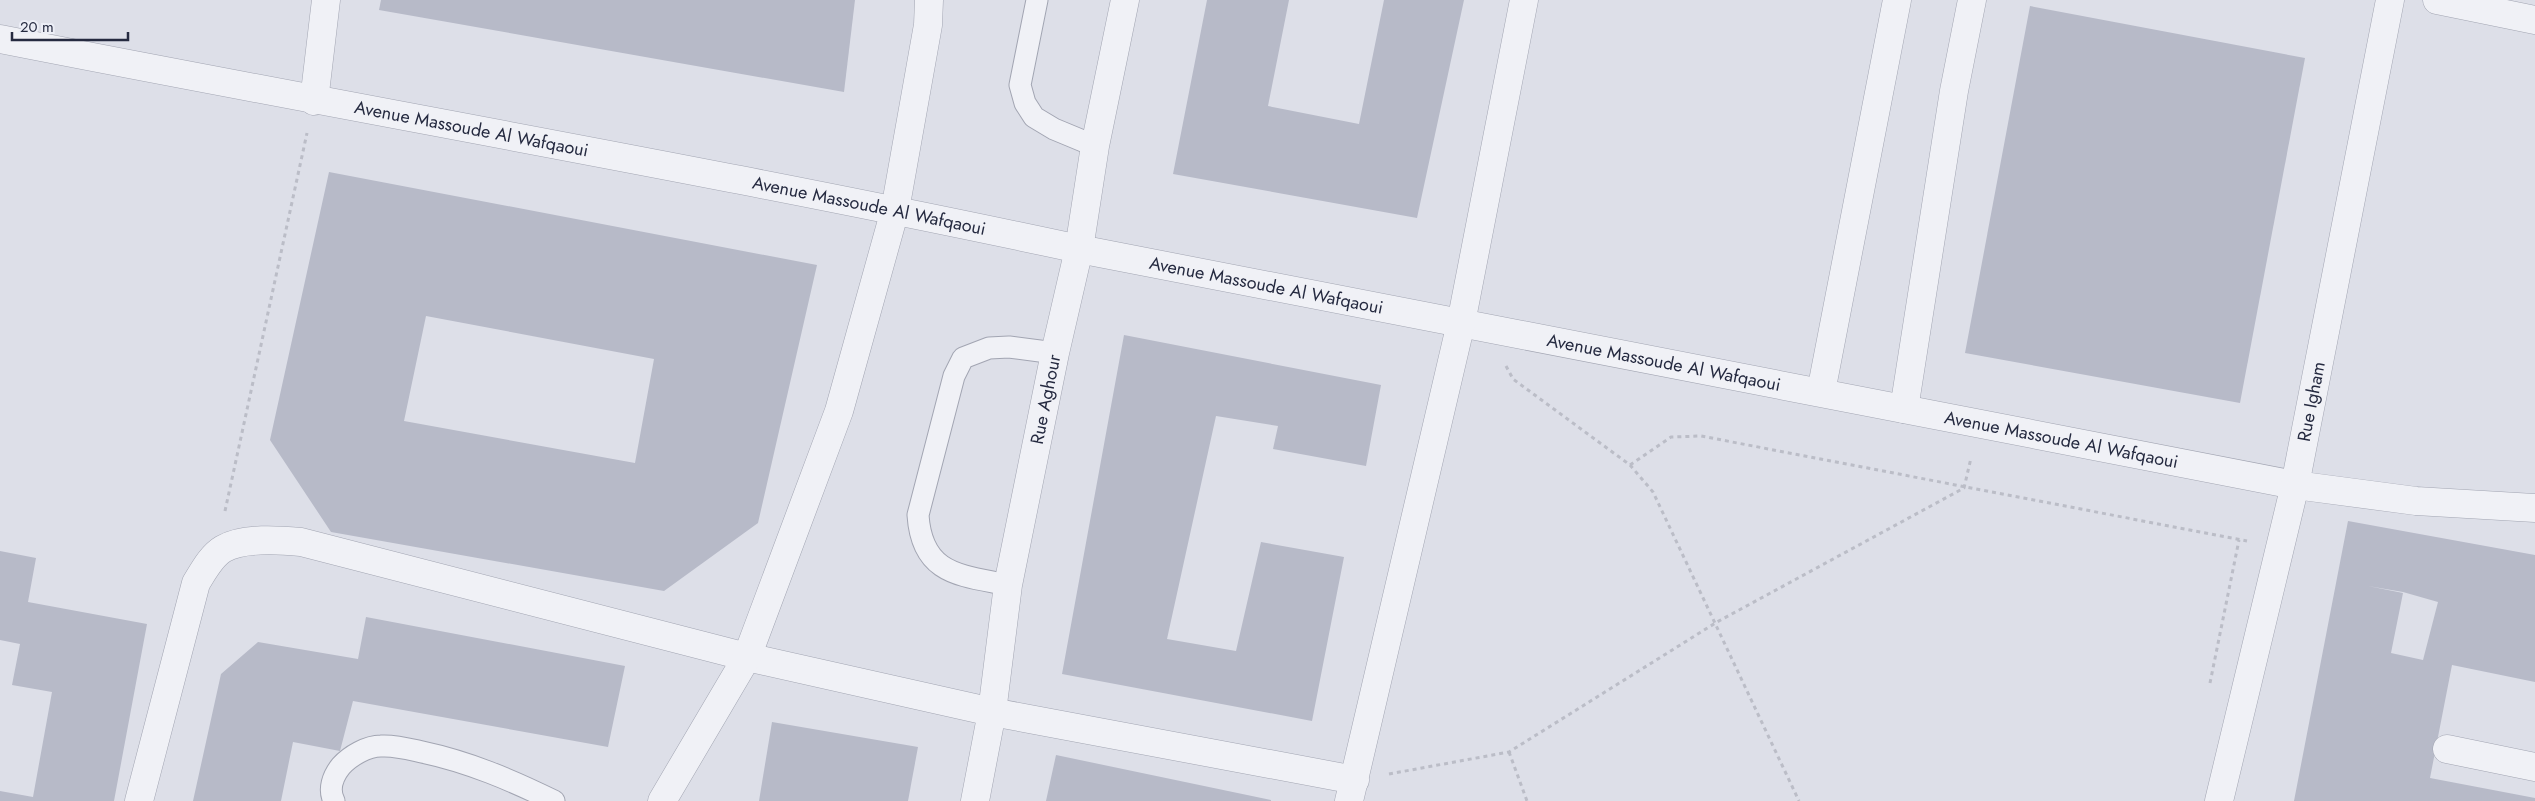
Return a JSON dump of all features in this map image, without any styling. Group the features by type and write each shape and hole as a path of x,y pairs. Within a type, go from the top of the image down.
{"street":[{"path":"314,101 326,0"},
{"path":"662,801 747,657 839,411 896,210 928,25 929,0"},
{"name":"Rue Aghour","path":"975,801 992,712 1008,585 1055,352 1079,249 1095,146 1125,0"},
{"path":"139,801 196,583 209,563 223,549 271,540 302,542 747,657 1352,791 1461,323 1524,0"},
{"path":"1821,392 1897,0"},
{"path":"1904,409 1954,91 1972,0"},
{"name":"Rue Igham","path":"2219,801 2295,485 2390,0"},
{"path":"2437,0 2535,20"},
{"name":"Avenue Massoude Al Wafqaoui","path":"0,39 314,101 896,210 1079,249 2295,485 2416,501 2535,508"},
{"path":"2447,749 2535,766"}],"lane":[{"path":"1037,0 1020,85 1025,102 1034,117 1054,130 1095,146"},
{"path":"1008,585 950,572 937,564 924,545 919,530 918,515 954,376 963,358 989,348 1009,347 1055,352"},
{"path":"334,801 331,792 337,771 345,762 365,749 380,746 434,754 490,770 539,798"}],"path":[{"path":"223,549 225,506 314,101"},
{"path":"1501,331 1502,358 1513,380 1630,465 1654,492 1717,622 1799,801"},
{"path":"1352,791 1509,752 1717,622 1964,488 1980,423"},
{"path":"1630,465 1671,436 1701,436 1964,488 2280,547"},
{"path":"2209,685 2239,540"},
{"path":"1509,752 1527,801"}],"building":[{"path":"381,0 855,0 844,92 379,10"},
{"path":"1207,0 1289,0 1268,106 1359,124 1384,0 1464,0 1417,218 1173,174"},
{"path":"2030,6 2305,58 2240,403 1965,353"},
{"path":"329,172 817,265 758,523 664,591 331,532 270,440","holes":["426,316 654,359 635,463 404,421"]},
{"path":"1124,335 1381,385 1366,466 1273,449 1278,426 1216,416 1167,639 1236,651 1261,542 1344,557 1312,721 1062,674"},
{"path":"2348,521 2535,555 2535,682 2452,665 2430,778 2535,798 2535,801 2294,801","holes":["2368,586 2403,592 2438,602 2423,660 2391,653 2403,593"]},
{"path":"0,551 36,558 28,602 147,624 114,801 0,801 0,791 33,797 52,692 12,685 20,644 0,640"},
{"path":"366,617 625,666 608,747 353,701 340,751 293,742 281,801 193,801 221,674 258,642 358,659"},
{"path":"772,722 918,747 908,801 759,801"},
{"path":"1056,755 1271,800 1271,801 1046,801"}]}
